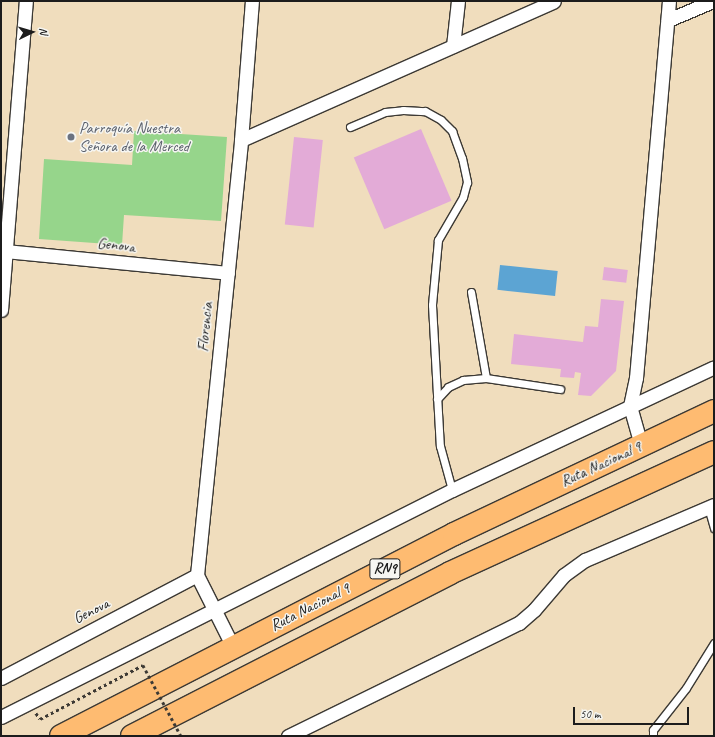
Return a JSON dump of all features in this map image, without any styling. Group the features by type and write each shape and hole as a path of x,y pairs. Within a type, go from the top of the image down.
{"highway":[{"name":"Ruta Nacional 9","path":"61,736 454,534 714,411"},
{"name":"RN9","path":"132,736 450,573 714,452"}],"street":[{"path":"1,310 3,252 26,1"},
{"name":"Florencia","path":"197,575 241,140 252,1"},
{"path":"453,46 458,1"},
{"path":"241,140 554,1"},
{"path":"641,445 630,406 636,378 669,1"},
{"path":"668,20 713,1"},
{"name":"Genova","path":"3,252 228,273"},
{"path":"1,717 452,490 714,367"},
{"path":"288,736 519,623 534,610 564,575 585,560 711,506"},
{"path":"197,575 233,647"},
{"name":"Genova","path":"1,678 197,575"}],"lane":[{"path":"350,127 385,112 404,110 425,111 441,120 452,131 462,158 467,182 463,197 438,240 432,305 436,399 440,446 452,490"},
{"path":"471,292 486,378"},
{"path":"436,399 448,387 463,380 486,378 560,390"},
{"path":"711,506 714,528"},
{"path":"653,736 653,730 686,688 714,643"}],"path":[{"path":"40,719 143,665 181,736"}],"green space":[{"path":"134,131 227,137 221,221 124,215 122,245 39,239 44,159 132,165"}],"water":[{"path":"500,265 558,271 555,296 497,290"}],"building":[{"path":"421,129 451,201 384,229 354,158"},
{"path":"294,137 323,140 314,228 285,225"},
{"path":"604,267 628,270 626,283 602,280"},
{"path":"601,299 624,301 616,371 591,396 578,395 581,373 575,372 574,378 560,377 561,369 511,364 514,334 583,342 585,326 598,327"}],"place":[{"name":"Parroquía Nuestra Señora de la Merced","path":"71,137"}]}
